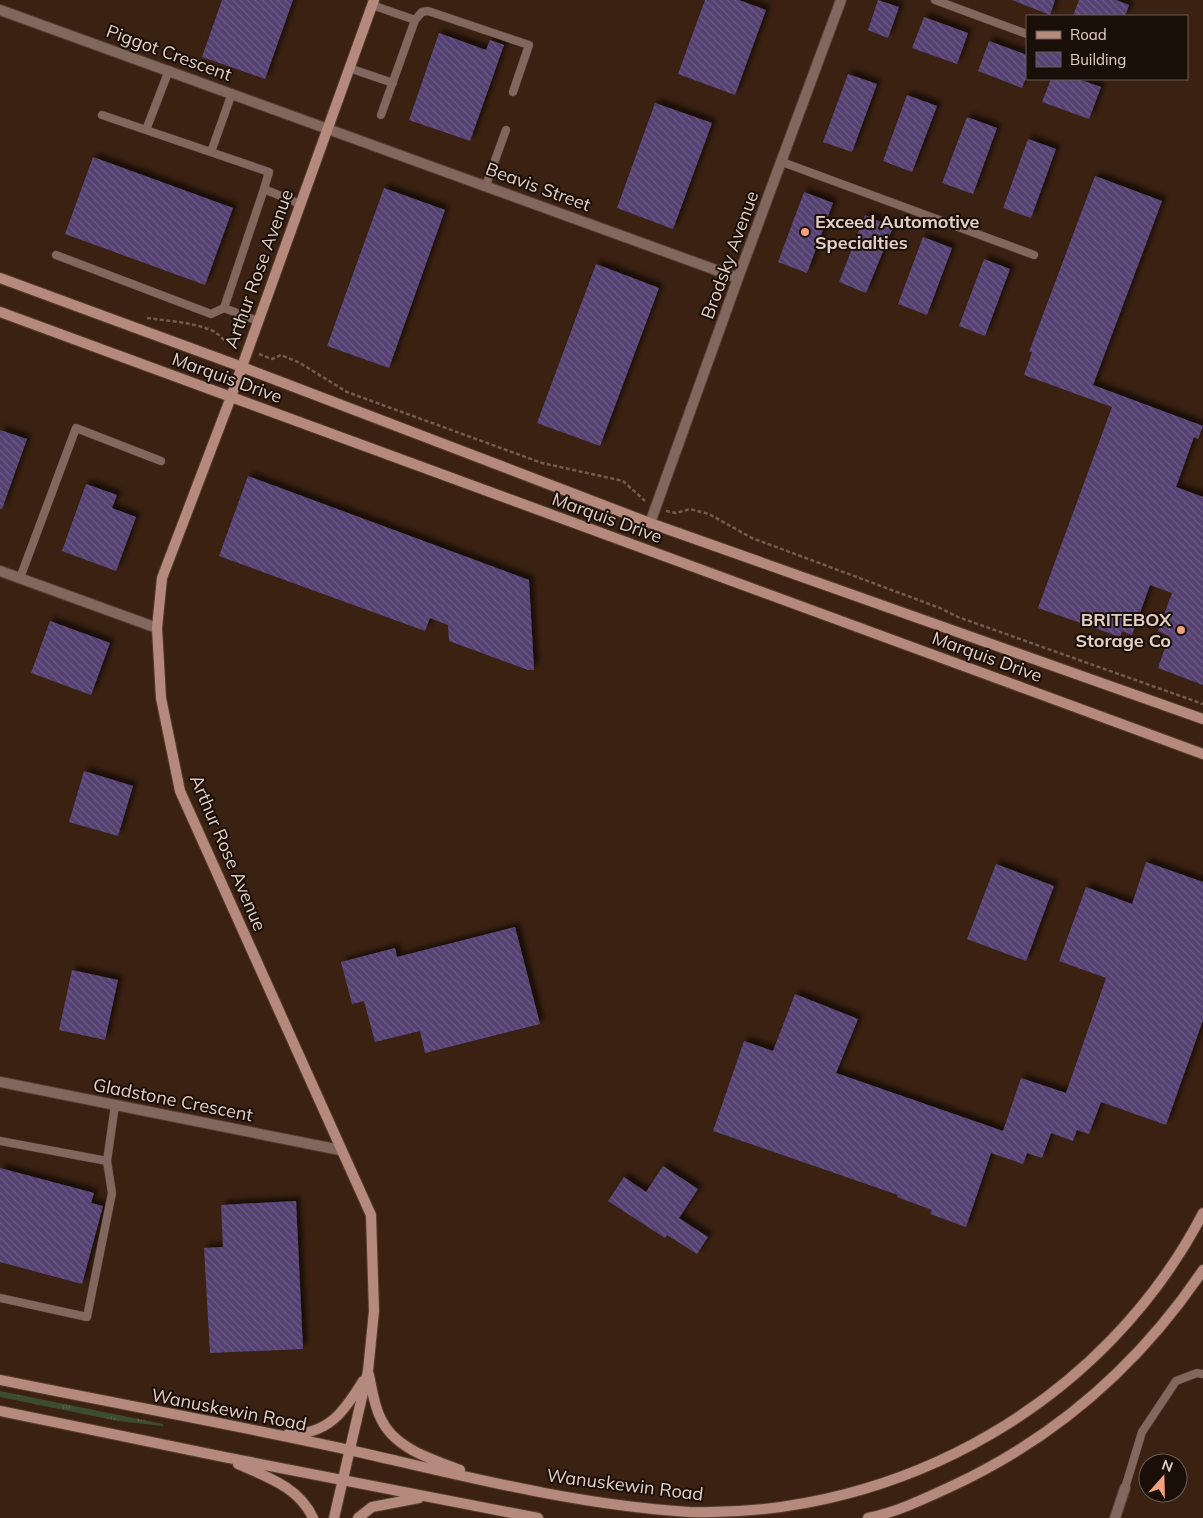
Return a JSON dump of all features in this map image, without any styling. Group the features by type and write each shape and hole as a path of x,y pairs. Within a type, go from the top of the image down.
{"main road":[{"name":"Arthur Rose Avenue","path":"334,1518 368,1371 374,1311 371,1215 340,1150 180,791 160,698 157,628 162,578 242,367 373,3"},
{"name":"Marquis Drive","path":"0,278 242,367 650,522 1203,719"},
{"name":"Marquis Drive","path":"0,312 1203,754"},
{"name":"Wanuskewin Road","path":"0,1380 350,1450 493,1483 651,1508 732,1512 817,1502 898,1479 983,1442 1056,1393 1112,1342 1133,1318 1165,1276 1203,1212"},
{"path":"868,1518 916,1502 997,1464 1061,1423 1135,1357 1163,1326 1203,1270"},
{"path":"259,1433 300,1434 319,1430 341,1414 368,1371"},
{"path":"368,1371 380,1419 395,1439 409,1449 493,1483"},
{"path":"0,1410 224,1458 538,1518"},
{"path":"224,1458 280,1483 296,1494 308,1508 313,1518"},
{"path":"358,1518 372,1507 430,1496"}],"street":[{"name":"Brodsky Avenue","path":"650,522 841,0"},
{"name":"Piggot Crescent","path":"0,10 327,127"},
{"name":"Beavis Street","path":"327,127 738,278"},
{"path":"0,571 157,628"},
{"name":"Gladstone Crescent","path":"0,1082 340,1150"},
{"path":"1115,1518 1125,1488"}],"lane":[{"path":"935,0 1026,34"},
{"path":"373,3 415,20"},
{"path":"382,115 415,20 422,12 428,11 529,45 514,92"},
{"path":"349,68 393,83"},
{"path":"146,130 169,70"},
{"path":"211,152 232,93"},
{"path":"102,115 269,172 224,308"},
{"path":"486,185 506,130"},
{"path":"782,162 1034,254"},
{"path":"264,189 300,204"},
{"path":"56,256 211,314 224,308 258,321"},
{"path":"20,578 76,428 160,462"},
{"path":"0,1298 87,1316 112,1193 107,1161 115,1105"},
{"path":"0,1141 107,1161"},
{"path":"1125,1488 1142,1432 1176,1381 1197,1374 1203,1374"}],"path":[{"path":"144,318 198,326 214,332 224,342 272,359 281,356 300,363 347,392 542,463 623,481 655,509 676,513 690,509 708,514 752,538 940,608 958,617 1203,704"}],"green space":[{"path":"0,1391 163,1424 163,1426 118,1421 0,1397"}],"building":[{"path":"222,0 293,0 265,79 202,57"},
{"path":"705,0 739,0 766,10 735,95 678,74"},
{"path":"878,0 899,7 888,38 868,30"},
{"path":"1012,0 1055,0 1050,15"},
{"path":"1079,0 1116,0 1129,5 1125,15 1073,15"},
{"path":"924,17 968,33 957,64 912,48"},
{"path":"439,33 486,50 490,40 504,45 470,141 409,120"},
{"path":"989,41 1026,55 1026,78 1022,88 978,71"},
{"path":"848,74 877,84 852,152 823,142"},
{"path":"1051,80 1081,80 1101,87 1089,119 1042,102"},
{"path":"907,95 937,106 912,172 883,161"},
{"path":"655,103 712,123 673,229 617,208"},
{"path":"967,117 997,128 973,194 942,183"},
{"path":"1028,139 1056,149 1031,218 1003,208"},
{"path":"93,157 233,208 205,285 65,234"},
{"path":"1095,176 1162,201 1093,385 1203,426 1198,439 1194,437 1176,487 1203,497 1203,685 1158,668 1169,636 1158,631 1172,593 1150,585 1132,635 1122,631 1120,637 1038,608 1112,407 1024,375 1032,352 1029,352"},
{"path":"384,188 445,210 389,368 327,346"},
{"name":"Exceed Automotive Specialties","path":"804,192 833,203 807,273 778,262"},
{"path":"865,215 893,227 866,293 839,282"},
{"path":"923,237 952,248 927,315 898,304"},
{"path":"984,259 1010,269 985,336 959,326"},
{"path":"596,264 659,288 600,446 537,423"},
{"path":"0,430 27,439 2,509 0,509"},
{"path":"248,476 529,580 534,670 528,670 449,641 448,625 430,618 425,631 219,556"},
{"path":"86,484 117,495 112,508 136,517 116,571 62,551"},
{"path":"50,621 110,643 91,695 31,673"},
{"path":"84,771 133,786 118,836 69,822"},
{"path":"1146,862 1203,882 1203,1020 1166,1125 1101,1102 1089,1134 1077,1130 1073,1141 1051,1133 1042,1158 1027,1153 1023,1164 991,1153 966,1227 930,1214 932,1210 897,1197 898,1195 713,1131 744,1041 773,1051 795,994 858,1019 836,1073 1003,1131 1021,1078 1066,1093 1106,978 1059,961 1086,887 1132,904"},
{"path":"996,864 1054,886 1026,961 967,939"},
{"path":"515,927 540,1024 425,1053 420,1031 375,1042 364,1001 352,1004 341,962 395,948 397,957"},
{"path":"72,970 118,980 105,1040 59,1030"},
{"path":"663,1166 698,1189 679,1218 708,1237 697,1254 667,1235 665,1238 608,1201 624,1177 646,1192"},
{"path":"0,1168 94,1193 91,1203 103,1206 82,1284 0,1262"},
{"path":"296,1201 303,1349 210,1353 204,1248 223,1247 221,1205"}],"place":[{"name":"Exceed Automotive Specialties","path":"805,232"},
{"name":"BRITEBOX Storage Co","path":"1181,630"}]}
